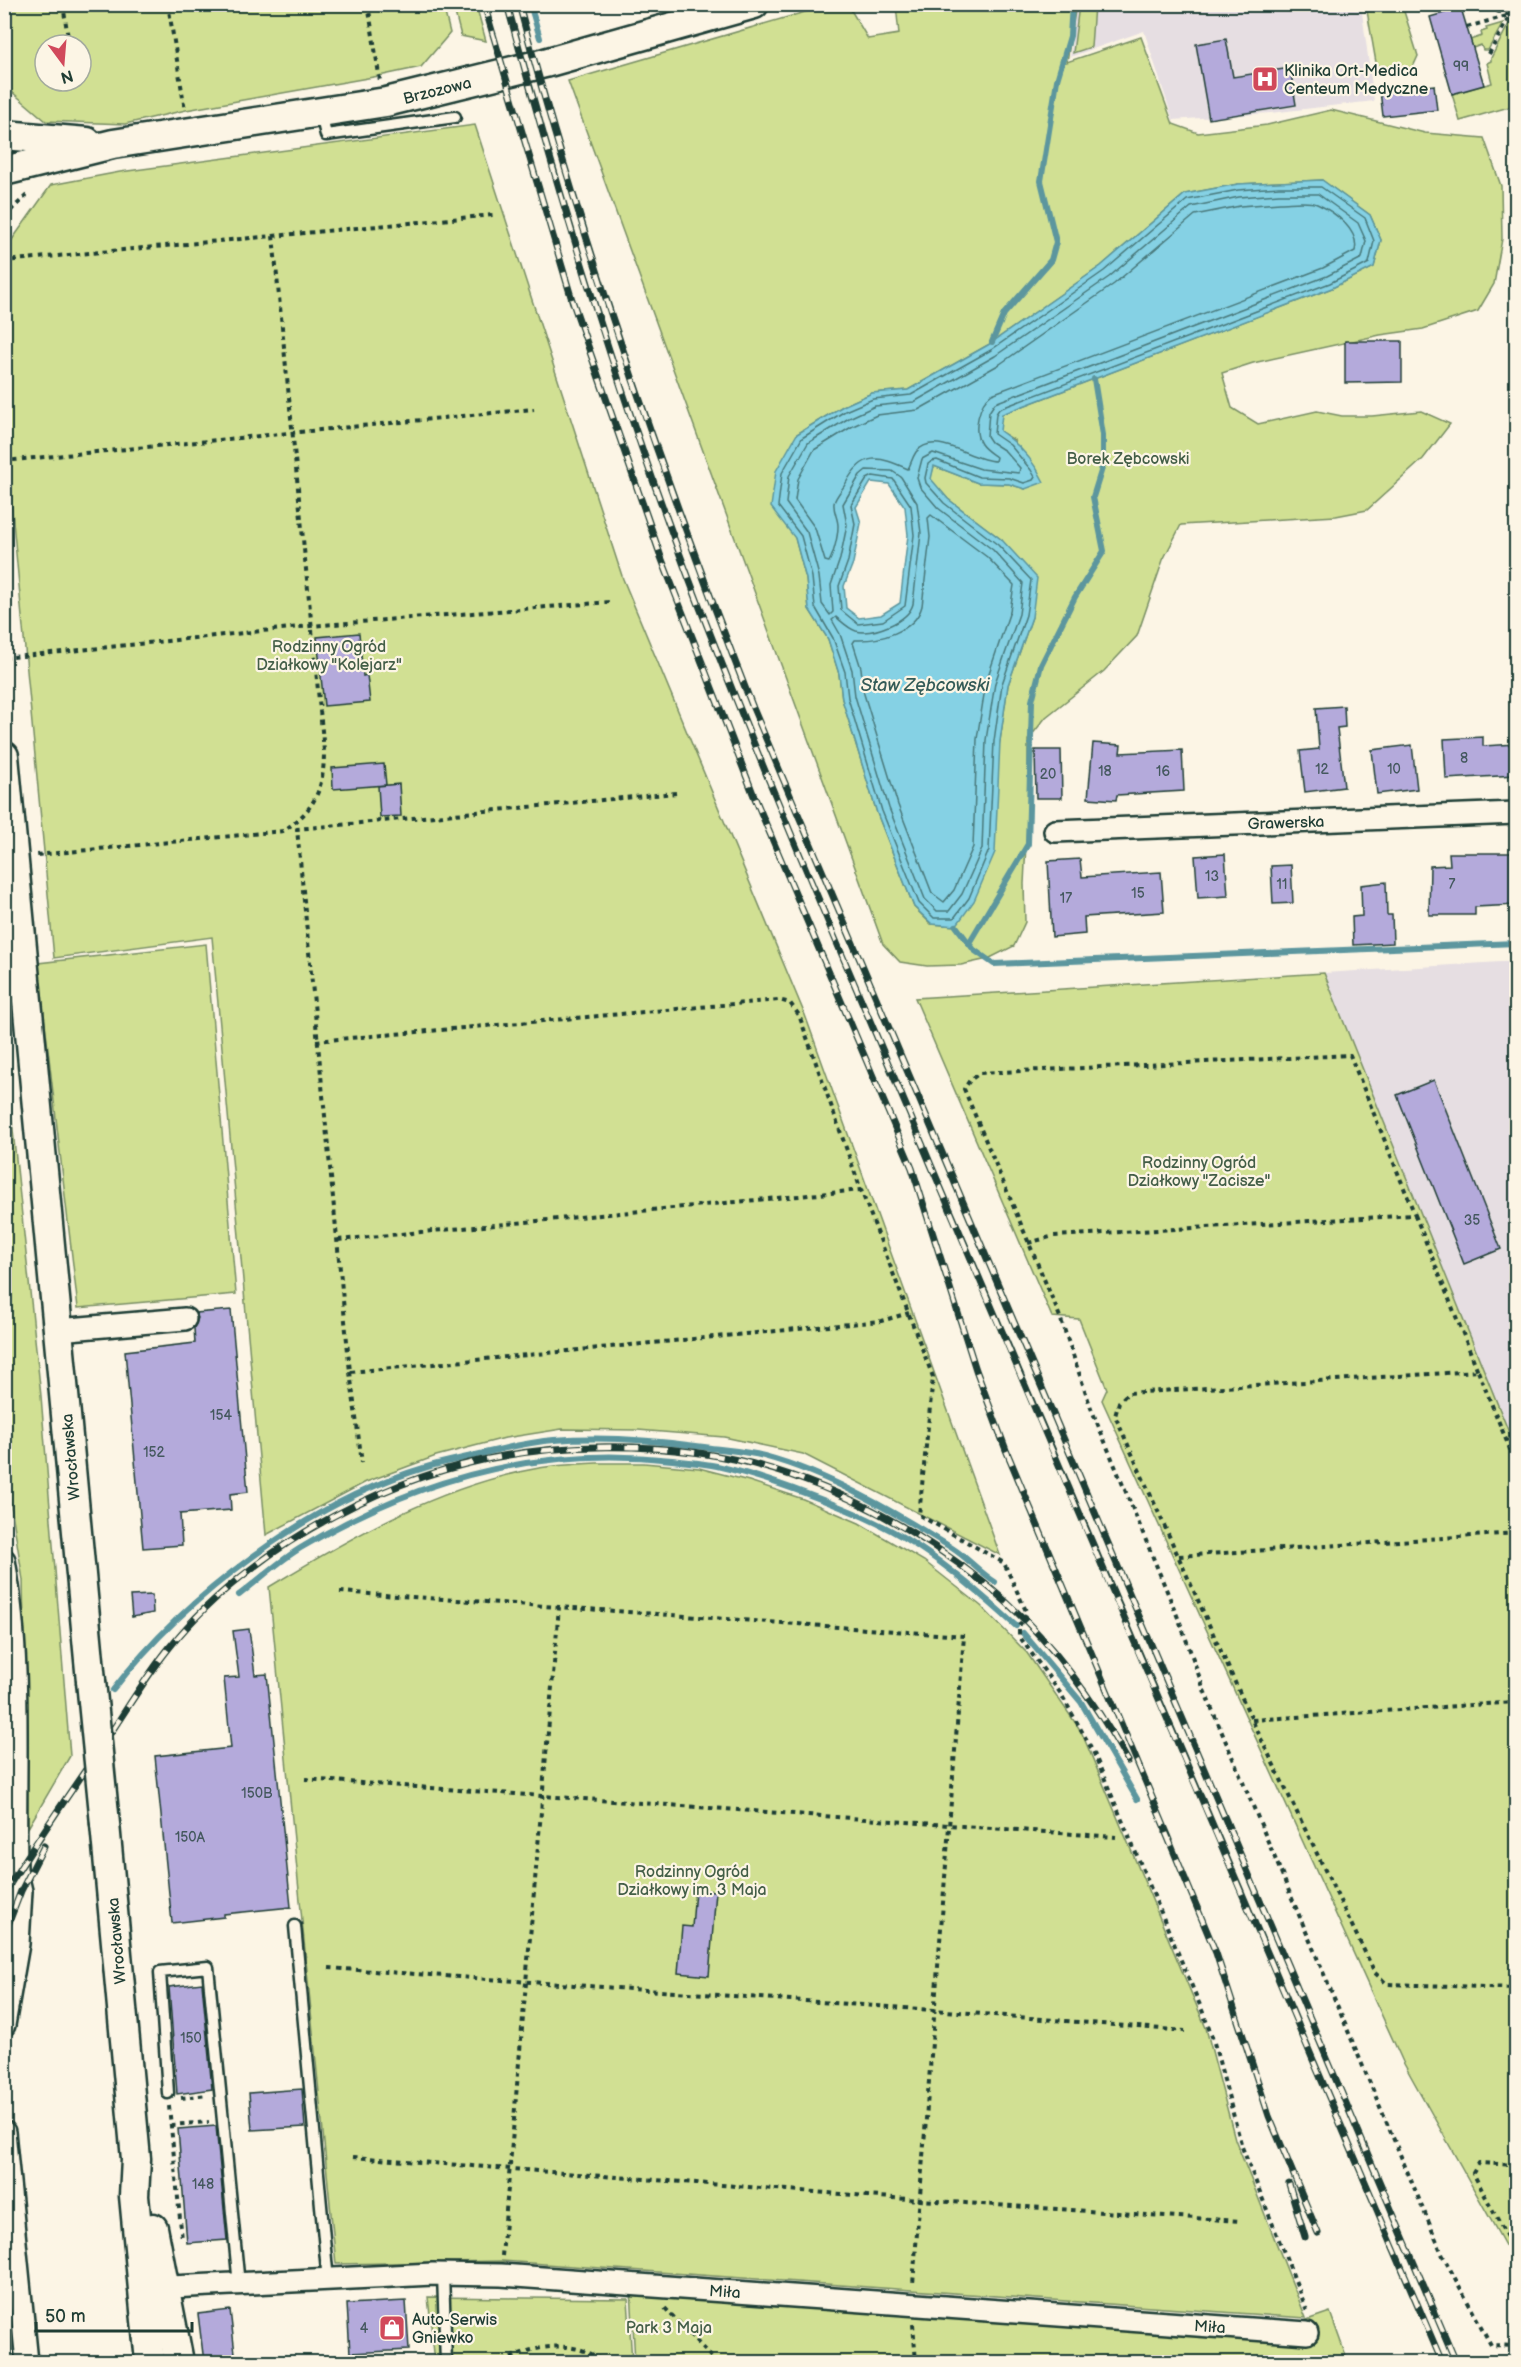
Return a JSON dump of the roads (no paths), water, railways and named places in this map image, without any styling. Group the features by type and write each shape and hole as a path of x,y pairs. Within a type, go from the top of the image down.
{"main road":[{"name":"Brzozowa","path":"4,171 113,144 321,114 386,102 545,63 754,4"},
{"name":"Brzozowa","path":"4,135 113,144"},
{"name":"Wrocławska","path":"4,756 7,819 136,2159 134,2196 154,2288 179,2362"},
{"name":"Wrocławska","path":"150,2362 154,2288"}],"street":[{"name":"Grawerska","path":"1055,831 1516,813"},
{"path":"58,1330 185,1319"},
{"path":"4,1560 17,1719 16,1870 21,1891 18,1944 4,2025"},
{"path":"4,2132 7,2188 27,2362"},
{"name":"Miła","path":"154,2288 443,2274 501,2275 645,2286 912,2297 1307,2333"}],"lane":[{"path":"321,114 326,135 455,117"},
{"path":"295,1926 328,2281"},
{"path":"168,2096 160,1971 208,1967 239,2285"},
{"path":"443,2274 446,2362"}],"water":[{"name":"Staw Zębcowski","path":"1322,180 1370,215 1381,240 1374,267 1332,288 1002,414 1000,431 1025,454 1036,467 1044,482 1025,489 1009,484 978,483 934,466 931,479 948,499 1002,540 1037,578 1032,617 1008,685 1000,741 995,852 974,901 956,926 932,924 914,907 877,813 842,699 839,674 828,639 809,609 806,579 795,538 771,507 776,471 797,434 843,406 872,393 908,390 988,345 1101,266 1185,194 1238,184","holes":["871,482 889,484 905,507 908,535 900,603 881,615 859,618 846,608 844,586 853,563 861,523 856,507"]}],"waterway":[{"path":"530,4 540,38"},
{"path":"992,342 1004,314 1051,260 1056,242 1041,181 1057,80 1070,36 1072,4"},
{"path":"969,943 1028,844 1032,701 1041,665 1075,597 1104,551 1093,497 1103,465 1103,435 1094,379"},
{"path":"956,926 974,950 994,964 1516,943"},
{"path":"113,1690 177,1620 214,1587 296,1527 383,1482 445,1462 544,1441 592,1438 648,1441 749,1453 788,1463 837,1483 908,1521 958,1552 995,1582"},
{"path":"239,1595 295,1551 347,1522 435,1485 481,1472 527,1463 574,1458 623,1457 717,1466 774,1482 849,1510 902,1536 928,1553 967,1583 1016,1626"},
{"path":"1023,1633 1081,1702 1137,1799"}],"railway":[{"path":"484,4 572,300 661,557 754,796 912,1168 976,1370 1006,1450 1170,1840"},
{"path":"507,4 608,348 654,484 708,629 802,860 1442,2362"},
{"path":"519,4 569,183 626,359 687,534 753,708 1456,2362"},
{"path":"4,1894 160,1659 197,1616 240,1578 311,1528 400,1485 465,1464 558,1449 654,1448 701,1453 747,1462 816,1485 892,1521 962,1566 1027,1622 1082,1688 1128,1761"},
{"path":"1166,1833 1216,1953 1269,2116 1318,2233"},
{"path":"4,1935 21,1891 44,1846"},
{"path":"1289,2184 1305,2237"},
{"path":"4,2339 7,2362"}],"place":[{"name":"Klinika Ort-Medica Centeum Medyczne","path":"1265,79"},
{"name":"Auto-Serwis Gniewko","path":"392,2328"}],"park label":[{"name":"Borek Zębcowski","path":"1128,458"},
{"name":"Rodzinny Ogród Działkowy \"Kolejarz\"","path":"329,655"},
{"name":"Rodzinny Ogród Działkowy \"Zacisze\"","path":"1199,1171"},
{"name":"Rodzinny Ogród Działkowy im. 3 Maja","path":"692,1880"},
{"name":"Park 3 Maja","path":"669,2327"}]}
